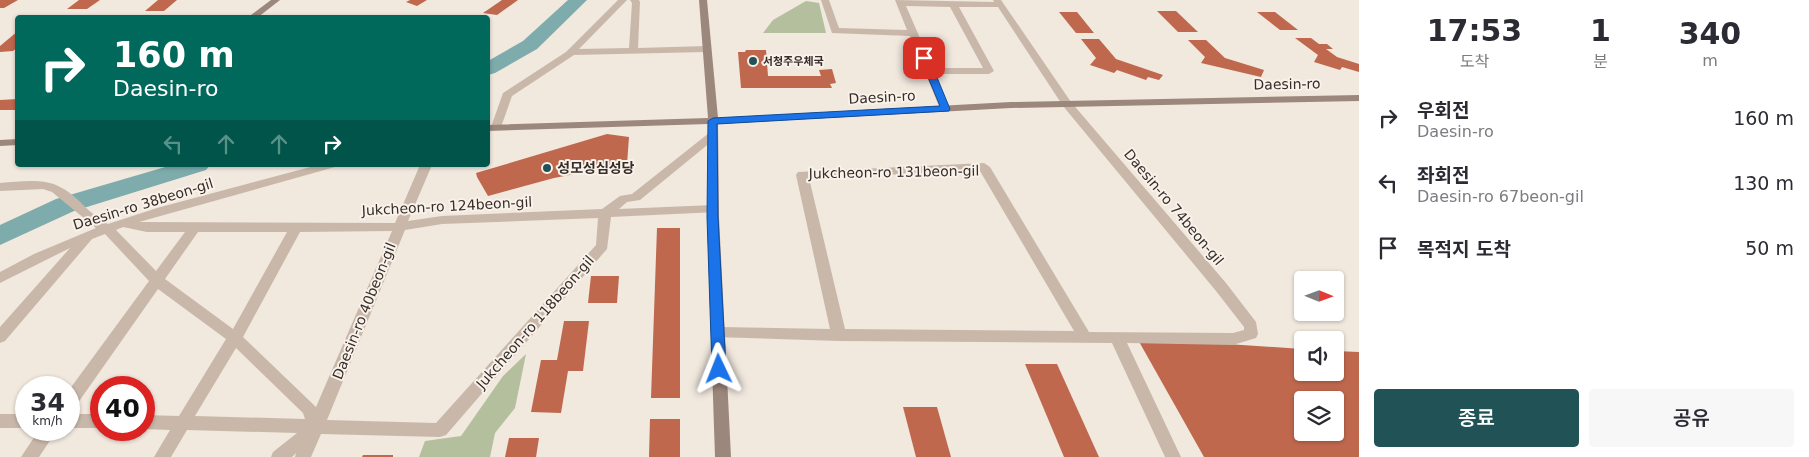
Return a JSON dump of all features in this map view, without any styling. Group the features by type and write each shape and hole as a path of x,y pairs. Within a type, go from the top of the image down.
{"street":[{"path":"255,15 276,0"},
{"name":"Daesin-ro","path":"623,0 571,52 551,68 508,95 492,128 713,128 945,109 1066,104 1359,98"},
{"path":"633,51 636,2 634,0"},
{"path":"703,0 713,128 713,209 723,457"},
{"path":"824,0 835,31 914,33"},
{"path":"945,109 900,2 999,2"},
{"path":"930,71 989,71 952,2"},
{"name":"Daesin-ro 74beon-gil","path":"999,2 1066,104 1222,287 1251,326 1251,334 1233,340 1117,338"},
{"path":"571,52 706,49"},
{"path":"606,213 624,199 636,197 713,128"},
{"path":"0,143 15,142"},
{"name":"Daesin-ro 38beon-gil","path":"0,278 97,229 324,167"},
{"name":"Daesin-ro 40beon-gil","path":"303,457 425,167"},
{"name":"Jukcheon-ro 131beon-gil","path":"839,335 802,175 984,168 1085,338"},
{"path":"0,187 44,185 56,189 97,229 156,280 234,338 309,409 316,428 279,457"},
{"name":"Jukcheon-ro 124beon-gil","path":"123,223 147,228 399,227 442,220 713,209"},
{"name":"Jukcheon-ro 118beon-gil","path":"155,422 440,430 602,246 606,213"},
{"path":"80,387 195,227"},
{"path":"162,457 234,338 296,227"},
{"path":"0,337 97,229"},
{"path":"718,333 1117,338 1173,457"},
{"path":"0,421 15,421"},
{"path":"30,457 41,441"}],"green space":[{"path":"806,1 819,3 826,33 763,33 773,20"},
{"path":"526,354 515,408 495,433 490,457 419,457 425,441 461,436 503,376"}],"building":[{"path":"0,0 18,0 4,8 0,8"},
{"path":"79,0 100,0 87,9 67,9"},
{"path":"158,0 177,0 164,11 145,11"},
{"path":"410,0 427,0 417,6 406,2"},
{"path":"502,0 518,0 497,15 483,13"},
{"path":"1157,11 1176,11 1198,32 1178,32"},
{"path":"1059,12 1077,12 1094,33 1076,33"},
{"path":"1257,12 1275,12 1298,30 1280,30"},
{"path":"15,34 15,49 0,52 0,46"},
{"path":"1295,38 1311,38 1319,44 1327,44 1333,49 1326,49 1337,57 1359,64 1359,72 1342,67 1340,70 1314,62 1318,55"},
{"path":"1081,39 1099,39 1116,59 1163,75 1159,80 1148,77 1146,80 1117,70 1114,73 1090,65 1096,58"},
{"path":"1188,40 1206,40 1225,58 1264,70 1261,77 1201,63 1205,57"},
{"name":"서청주우체국","path":"746,50 766,50 768,76 821,76 819,70 832,69 836,83 830,84 832,88 741,88 738,52 745,52"},
{"path":"15,99 15,110 0,110 0,100"},
{"name":"성모성심성당","path":"607,134 629,137 627,164 554,178 488,196 477,177 476,173"},
{"path":"657,228 680,228 680,398 651,398"},
{"path":"591,276 619,276 617,303 588,303"},
{"path":"564,321 589,321 583,371 568,371 561,413 531,412 541,360 557,360"},
{"path":"1137,338 1294,348 1294,381 1344,381 1344,351 1359,352 1359,457 1204,457"},
{"path":"1025,364 1057,364 1099,457 1064,457"},
{"path":"903,407 937,407 951,457 916,457"},
{"path":"650,419 680,419 680,457 649,457"},
{"path":"509,438 539,438 536,457 505,457"},
{"path":"363,455 393,455 393,457 362,457"}],"waterway":[{"path":"490,68 530,45 578,0"},
{"path":"0,236 65,205 191,167"}],"place":[{"name":"서청주우체국","path":"753,61"},
{"name":"성모성심성당","path":"547,168"}],"route":[{"path":"719,369 713,217 713,121 945,109 924,58"}]}
